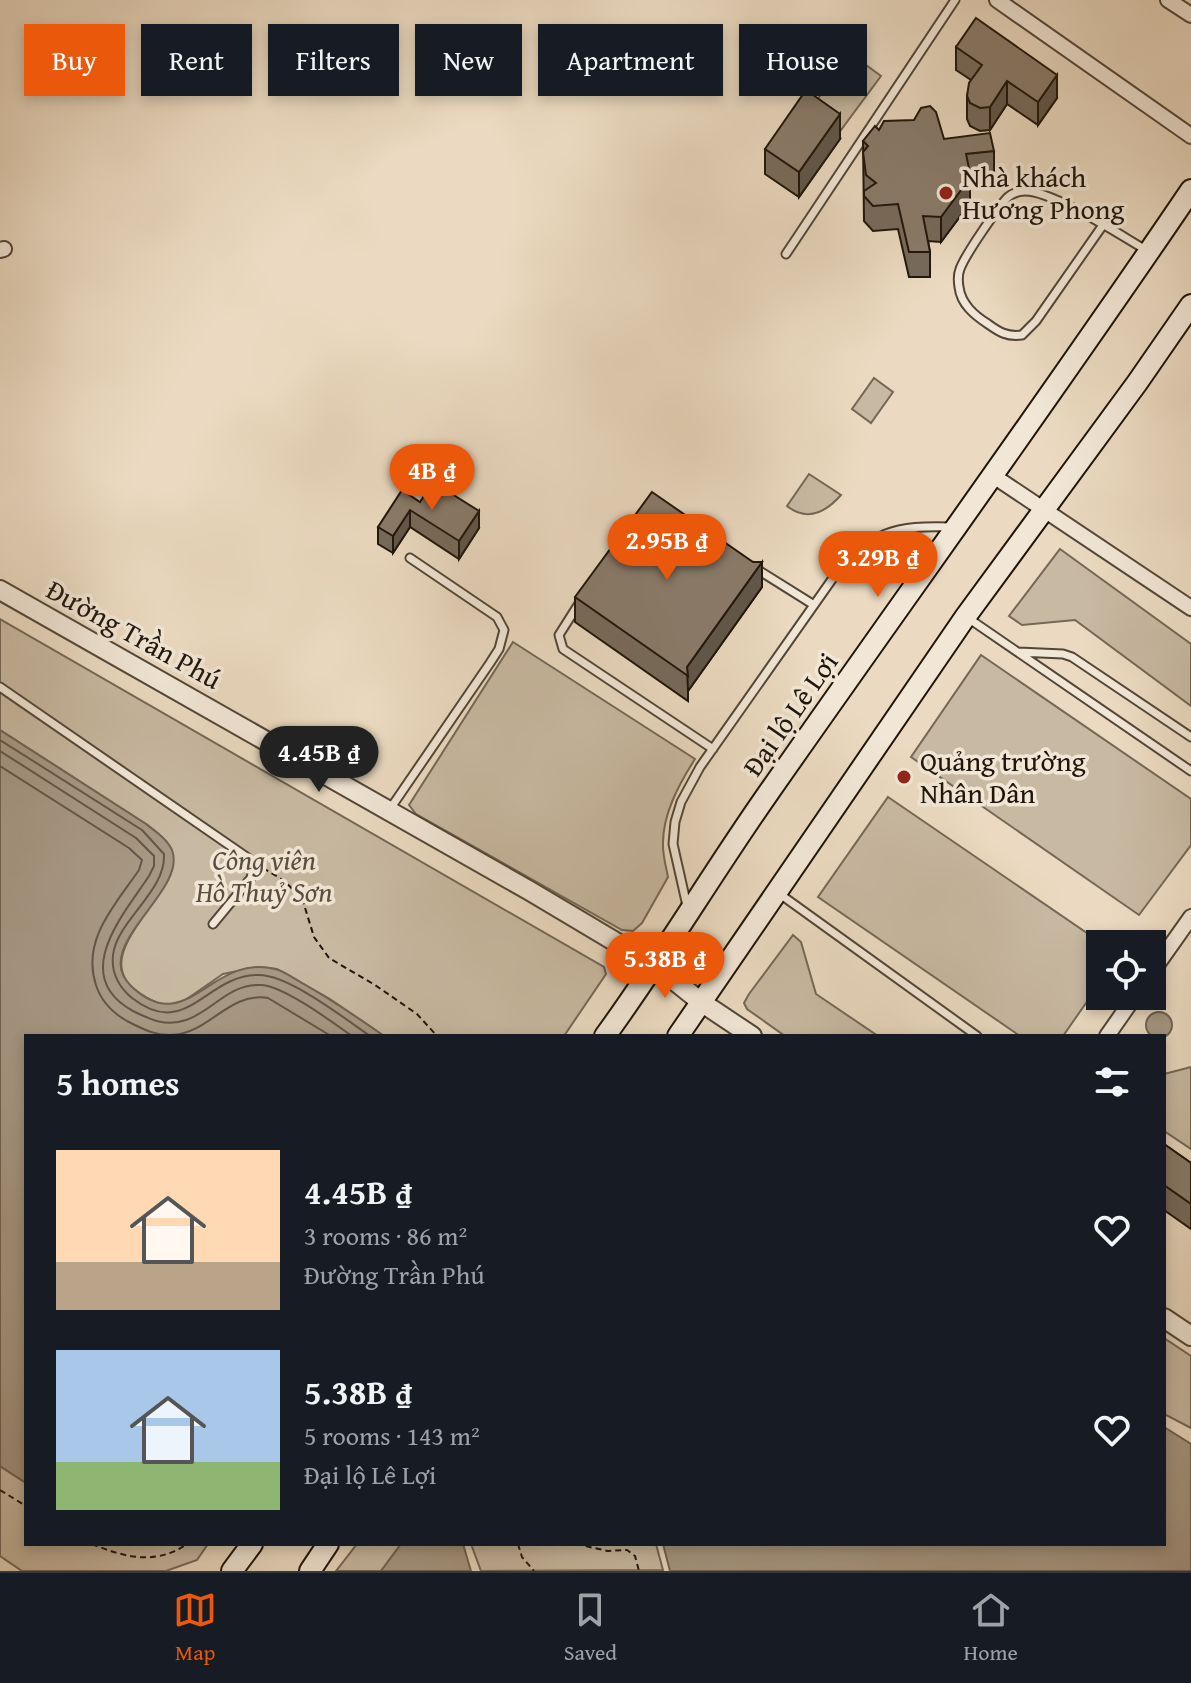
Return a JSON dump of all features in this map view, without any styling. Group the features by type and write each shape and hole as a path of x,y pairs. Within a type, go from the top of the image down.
{"main road":[{"name":"Đại lộ Lê Lợi","path":"606,1034 656,966 688,912 1191,190"},
{"path":"679,1034 966,616 1191,305"},
{"path":"232,1571 251,1546"},
{"path":"310,1571 327,1546"}],"street":[{"path":"997,0 1191,136"},
{"path":"1168,0 1191,15"},
{"path":"992,475 1191,608"},
{"name":"Đường Trần Phú","path":"0,590 462,851 656,966 701,1002 749,1034"},
{"path":"1166,952 1191,917"},
{"path":"1108,1034 1125,1010"},
{"path":"1166,1319 1191,1336"}],"lane":[{"path":"786,254 955,0"},
{"path":"1103,225 1036,321 1022,335 1008,336 983,321 964,302 958,283 961,265 1004,202 1016,192 1044,195 1103,225 1149,252"},
{"path":"688,912 675,858 673,832 685,793 713,749 844,565 884,533 919,526 955,527"},
{"path":"389,811 499,649 504,630 502,623 483,607 410,558"},
{"path":"747,563 814,605"},
{"path":"579,603 559,635 563,649 713,749"},
{"path":"966,616 1191,771"},
{"path":"1015,652 1072,657 1191,737"},
{"path":"0,687 248,858 253,869 251,878 213,924"},
{"path":"776,890 974,1034"}],"path":[{"path":"258,865 283,880 302,898 314,937 329,958 417,1014 435,1034"},
{"path":"0,1490 24,1505"},
{"path":"97,1546 125,1558 138,1558 172,1552 183,1546"},
{"path":"519,1546 522,1557 534,1571"},
{"path":"585,1546 608,1551 627,1550 635,1556 639,1571"}],"green space":[{"path":"867,66 881,76 867,95"},
{"path":"820,96 866,96 838,134 808,112"},
{"path":"874,378 893,392 871,423 852,409"},
{"path":"809,474 841,495 823,510 809,514 787,506"},
{"path":"1060,549 1191,644 1191,706 1075,620 1022,625 1009,616"},
{"name":"Công viên Hồ Thuỷ Sơn","path":"0,619 604,967 606,974 565,1034 381,1034 330,999 277,969 257,967 223,974 181,1003 156,1002 125,980 121,963 125,946 169,873 173,856 170,847 146,824 0,730"},
{"path":"513,642 695,759 678,789 665,823 663,850 668,877 642,923 633,931 622,930 416,814 409,805"},
{"path":"981,655 1191,799 1191,845 1139,915 911,757"},
{"path":"888,797 1086,932 1086,1003 1064,1034 1017,1034 818,897"},
{"path":"793,935 801,942 816,994 875,1034 782,1034 747,1009 744,1003"},
{"path":"1191,1067 1191,1149 1166,1132 1166,1073"},
{"path":"1166,1339 1191,1356 1191,1428 1166,1415"},
{"path":"0,1466 24,1482 24,1546 207,1546 197,1560 166,1571 22,1571 0,1556"},
{"path":"355,1546 400,1546 381,1571 336,1571"},
{"path":"472,1546 657,1546 663,1570 481,1571"}],"water":[{"path":"0,730 146,824 172,850 173,866 166,883 130,936 122,954 121,970 131,986 151,1000 168,1004 184,1000 233,972 252,967 275,969 323,995 381,1034 24,1034 24,1482 0,1466"},
{"path":"1154,1013 1164,1013 1171,1020 1171,1030 1166,1036 1150,1034 1147,1030 1147,1020"},
{"path":"1166,1428 1191,1444 1191,1571 670,1571 664,1546 1166,1546"},
{"path":"400,1546 464,1546 471,1571 381,1571"}],"building":[{"path":"976,18 1057,75 1038,102 1007,81 990,107 980,108 970,103 967,96 969,83 982,65 956,47"},
{"path":"802,96 814,96 840,114 799,172 765,149"},
{"path":"930,106 936,112 944,139 990,133 994,151 966,154 970,173 967,182 941,217 923,216 930,252 909,252 898,204 873,206 864,196 864,191 876,183 866,175 863,152 868,146 863,141 875,126 879,130 884,121 914,120 921,108"},
{"path":"433,482 479,511 459,541 410,510 393,536 378,527 402,490 420,502"},
{"path":"652,492 753,562 762,562 687,667 688,676 575,597"},
{"path":"1166,1145 1191,1163 1191,1204 1166,1186"}],"place":[{"name":"Nhà khách Hương Phong","path":"946,193"},
{"name":"Quảng trường Nhân Dân","path":"904,777"}]}
